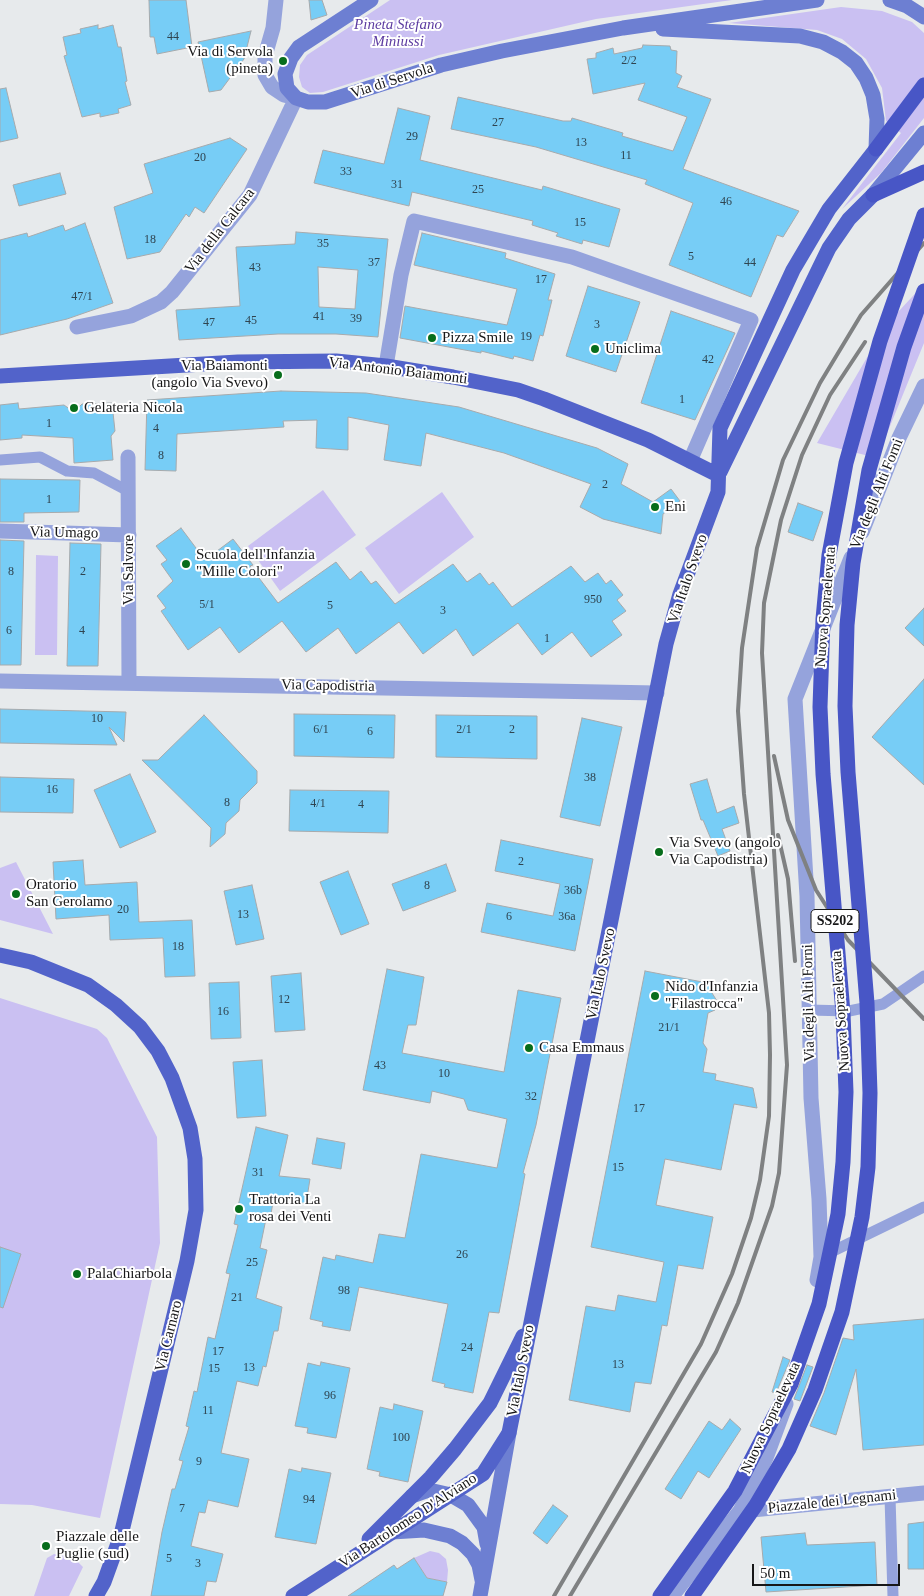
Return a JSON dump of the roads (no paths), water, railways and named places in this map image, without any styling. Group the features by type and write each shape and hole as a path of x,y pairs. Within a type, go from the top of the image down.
{"highway":[{"path":"876,149 924,85"},
{"path":"873,196 922,173"},
{"name":"Nuova Sopraelevata","path":"660,1596 735,1491 790,1384 819,1304 838,1214 843,1162 846,1092 843,1013 822,774 820,707 822,620 829,555 846,463 880,342 924,215"},
{"name":"Nuova Sopraelevata","path":"692,1596 756,1505 788,1449 811,1399 842,1312 862,1218 868,1167 870,1092 866,1003 844,706 847,625 854,563 869,470 904,347 924,291"}],"main road":[{"path":"296,98 287,88 285,74 291,58 299,47 371,0"},
{"name":"Via di Servola","path":"296,98 308,102 325,102 441,65 629,27 817,0"},
{"path":"890,0 907,6 924,17"},
{"name":"Via di Servola","path":"629,27 800,36 823,42 842,52 856,63 866,78 873,95 877,119 876,149"},
{"path":"873,196 924,133"},
{"name":"Via Italo Svevo","path":"481,1590 509,1433 656,693 680,594 713,510 718,492 720,428 765,326 793,270 829,209 876,149"},
{"name":"Via Italo Svevo","path":"718,475 738,439 829,248 849,219 873,196"},
{"name":"Via Antonio Baiamonti","path":"0,376 257,361 336,362 386,366 518,390 570,407 648,440 718,475"},
{"name":"Via Carnaro","path":"0,955 31,962 61,972 88,985 116,1005 140,1027 158,1052 172,1078 190,1128 196,1189 192,1234 118,1544 104,1582 96,1596"},
{"path":"350,1558 412,1496 455,1449 490,1403 531,1321"},
{"name":"Via Bartolomeo D'Alviano","path":"293,1596 483,1474 498,1455 509,1433"},
{"path":"412,1496 429,1490 451,1494 468,1505 484,1528 489,1550"},
{"path":"392,1532 424,1530 450,1536 462,1543 473,1554 479,1566 481,1590"}],"street":[{"path":"276,0 274,28 265,56 265,75 272,87 284,95 296,98"},
{"name":"Via della Calcara","path":"77,327 131,316 161,302 172,292 250,195 274,148 296,98"},
{"path":"386,366 401,275 414,220 572,257 751,320 690,461"},
{"name":"Via degli Alti Forni","path":"672,1596 740,1512 766,1458 794,1383 808,1336 821,1257 820,1199 810,1098 807,896 795,699 899,438 924,386"},
{"name":"Via Salvore","path":"128,457 129,683"},
{"name":"Via Umago","path":"0,531 129,535"},
{"name":"Via Capodistria","path":"0,681 656,693"},
{"name":"Piazzale dei Legnami","path":"740,1512 924,1494"}],"lane":[{"path":"0,460 40,457 67,471 94,473 128,491"},
{"path":"809,1010 849,1011 883,1004 924,976"},
{"path":"821,1257 924,1207"},
{"path":"890,1497 893,1596"}],"railway":[{"path":"554,1596 701,1344 732,1274 751,1218 760,1180 769,1116 770,1055 769,1013 744,794 738,711 742,648 757,548 783,460 820,383 861,315 924,243"},
{"path":"570,1596 716,1352 738,1303 772,1206 779,1173 787,1065 762,653 764,603 781,520 802,455 830,395 865,342"},
{"path":"774,756 788,820 816,890 848,940 924,1019"},
{"path":"778,835 788,879 795,961"}],"place":[{"name":"Via di Servola (pineta)","path":"283,61"},
{"name":"Pizza Smile","path":"432,338"},
{"name":"Uniclima","path":"595,349"},
{"name":"Via Baiamonti (angolo Via Svevo)","path":"278,375"},
{"name":"Gelateria Nicola","path":"74,408"},
{"name":"Eni","path":"655,507"},
{"name":"Scuola dell'Infanzia \"Mille Colori\"","path":"186,564"},
{"name":"Via Svevo (angolo Via Capodistria)","path":"659,852"},
{"name":"Oratorio San Gerolamo","path":"16,894"},
{"name":"Nido d'Infanzia \"Filastrocca\"","path":"655,996"},
{"name":"Casa Emmaus","path":"529,1048"},
{"name":"Trattoria La rosa dei Venti","path":"239,1209"},
{"name":"PalaChiarbola","path":"77,1274"},
{"name":"Piazzale delle Puglie (sud)","path":"46,1546"}],"park label":[{"name":"Pineta Stefano Miniussi","path":"398,34"}]}
